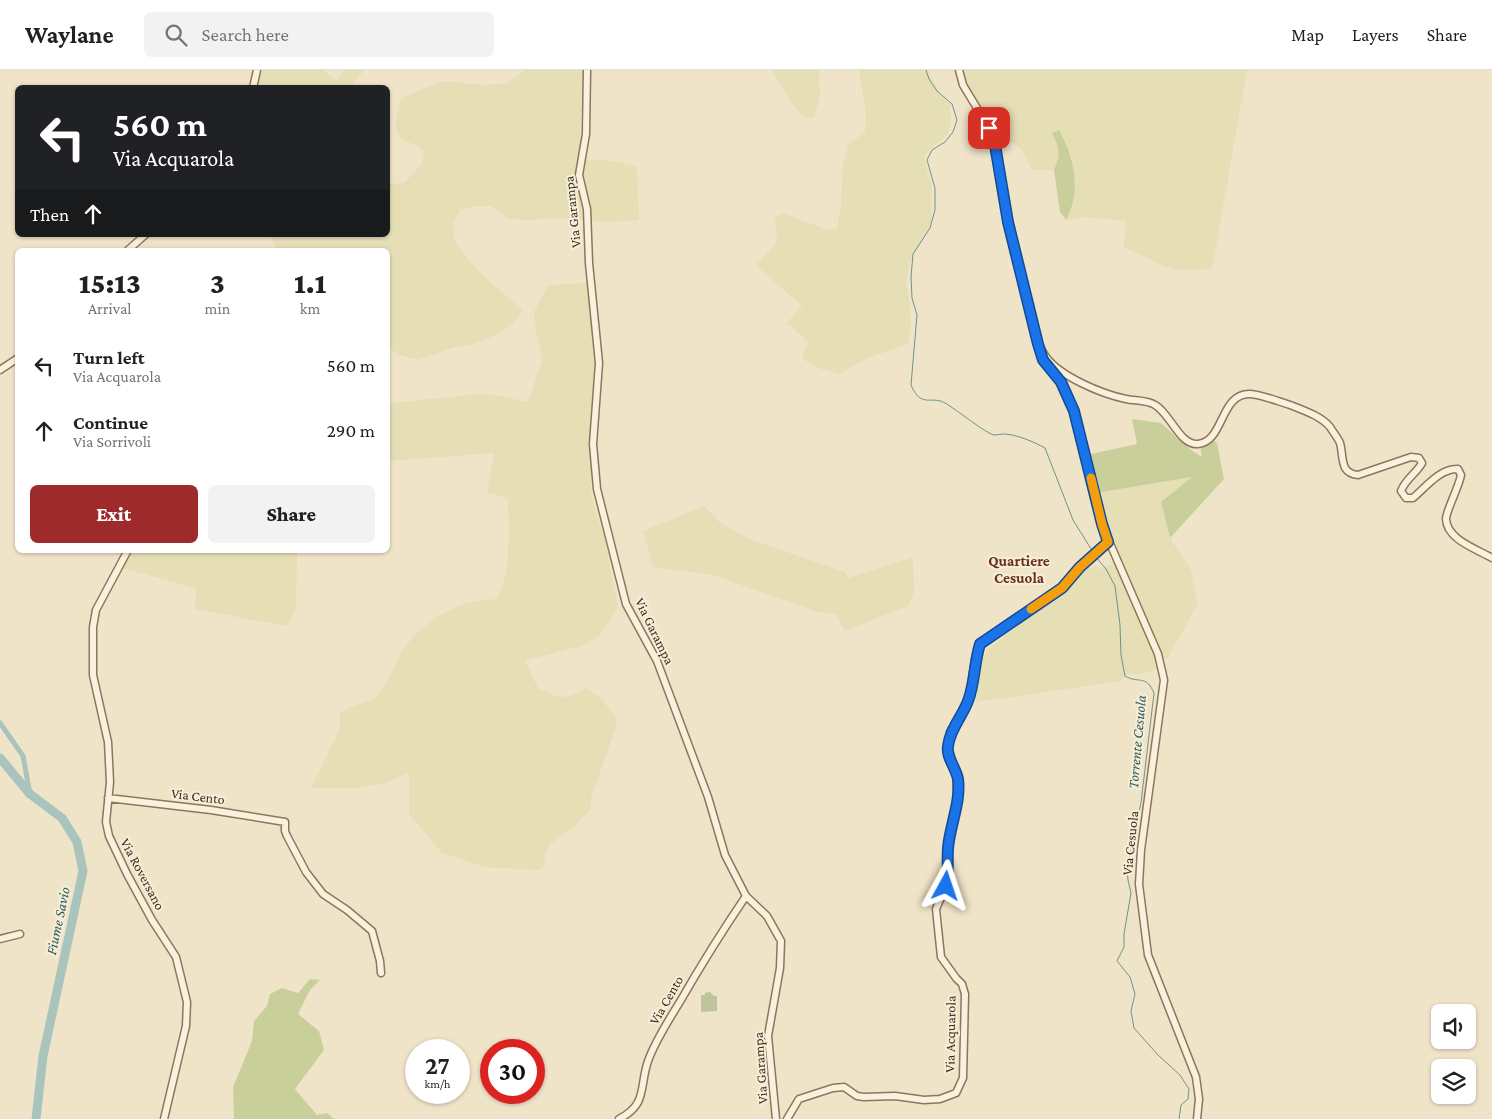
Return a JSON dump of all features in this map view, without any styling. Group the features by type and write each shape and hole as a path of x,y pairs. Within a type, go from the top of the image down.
{"street":[{"path":"254,85 257,70"},
{"name":"Via Garampa","path":"587,70 586,134 579,175 587,209 589,263 599,363 593,444 597,489 626,604 657,661 708,798 725,855 746,896 767,916 781,941 780,968 768,1036 776,1119"},
{"path":"959,70 963,85 989,128 995,145 1008,222 1038,344 1043,360 1061,382 1074,411 1108,542"},
{"path":"130,248 143,237"},
{"path":"1038,344 1046,358 1058,369 1090,387 1125,399 1153,403 1164,410 1183,438 1195,445 1202,444 1212,437 1231,402 1240,396 1249,394 1272,399 1308,412 1328,425 1340,441 1344,468 1351,475 1358,475 1411,457 1419,458 1422,463 1405,481 1401,491 1406,498 1413,498 1443,472 1450,469 1458,469 1461,475 1460,483 1446,519 1449,530 1455,537 1492,558"},
{"path":"0,370 15,360"},
{"name":"Via Acquarola","path":"787,1119 799,1099 833,1088 844,1087 857,1096 895,1096 924,1100 940,1099 956,1093 963,1073 965,994 962,984 941,957 936,910 946,886 948,847 957,806 958,778 947,749 950,732 962,716 969,700 975,660 980,644 1062,588 1080,567 1108,542"},
{"name":"Via Cesuola","path":"1108,542 1162,667 1164,680 1141,850 1139,884 1148,954 1196,1077 1199,1099 1197,1119"},
{"name":"Via Roversano","path":"126,553 99,605 93,627 94,674 108,742 110,764 106,822 109,836 116,854 152,920 176,957 187,1002 186,1026 164,1119"},
{"name":"Via Cento","path":"108,798 211,810 285,822 287,836 310,878 323,894 348,910 372,931 380,961 381,973"},
{"name":"Via Cento","path":"619,1119 635,1109 640,1100 648,1061 660,1034 746,896"},
{"path":"0,939 20,934"}],"shaded area":[{"path":"260,70 323,70 336,80 341,76 343,70 364,70 353,85 256,85"},
{"path":"525,70 583,70 579,159 614,161 637,167 639,220 606,222 557,218 509,219 491,206 476,206 460,210 453,223 454,240 476,269 523,311 511,325 495,335 474,344 452,348 418,360 399,355 391,349 390,345 390,248 277,248 270,237 390,237 390,183 404,183 422,164 424,152 417,146 401,139 396,130 396,117 401,98 441,82 481,85 506,84"},
{"path":"772,70 820,70 820,97 814,118 805,118 791,102"},
{"path":"859,70 928,70 942,97 950,102 951,122 948,134 924,155 932,185 932,219 926,235 910,262 906,283 911,325 908,344 868,358 839,374 815,367 802,358 808,342 787,323 802,306 756,265 777,242 775,218 782,213 825,229 837,229 841,204 843,165 849,143 865,133 866,114"},
{"path":"964,70 1247,70 1212,269 1177,270 1159,264 1124,247 1126,221 1082,217 1066,220 1070,212 1059,130 1052,133 1057,144 1059,156 1054,170 1032,170 1021,149 990,127 966,85"},
{"path":"588,283 594,352 591,490 605,541 618,607 600,635 581,647 525,661 538,688 556,696 569,697 586,688 599,697 615,715 616,727 591,798 591,808 577,824 550,844 545,853 544,867 538,870 485,867 442,853 409,814 409,773 385,783 353,788 311,788 340,729 340,712 375,698 395,667 401,651 417,633 437,617 459,605 497,599 506,575 509,539 508,498 487,493 494,453 390,461 390,403 481,394 496,395 528,402 543,358 536,332 534,312 548,285"},
{"path":"1193,477 1161,502 1170,538 1191,570 1198,604 1167,659 1162,659 1107,530 1096,493"},
{"path":"705,506 719,522 749,539 845,572 848,578 913,557 914,592 908,606 844,631 836,614 818,612 713,575 653,567 643,531"},
{"path":"130,553 297,553 296,607 288,626 195,609 196,588 122,568"},
{"path":"1115,562 1159,668 1143,674 1128,674 1121,681 976,702 982,661 987,650 1065,588 1085,563 1090,568 1096,565 1100,570"}],"green space":[{"path":"1059,130 1069,151 1075,186 1074,198 1066,220 1060,212 1054,170 1059,156 1057,144 1052,133"},
{"path":"1132,419 1161,423 1191,450 1202,457 1200,446 1213,439 1217,443 1224,479 1170,538 1161,502 1192,477 1096,493 1087,455 1137,444"},
{"path":"310,979 320,980 310,990 298,1014 319,1031 324,1050 295,1089 317,1115 327,1113 334,1119 234,1119 233,1087 252,1041 254,1021 267,1006 270,994 282,988 298,993"},
{"path":"710,992 717,996 717,1011 701,1012 701,995"}],"waterway":[{"name":"Torrente Cesuola","path":"926,70 929,79 937,91 952,104 957,120 953,132 945,142 932,150 927,160 935,188 935,210 930,228 913,254 912,298 917,315 911,385 922,399 945,403 977,426 994,435 1005,434 1015,436 1045,448 1073,520 1093,552"},
{"name":"Torrente Cesuola","path":"1095,556 1106,569 1115,586 1120,625 1121,655 1125,676 1145,681 1154,693 1141,803 1127,869 1131,893 1124,934 1124,947 1117,961 1130,977 1135,994 1131,1011 1134,1028 1158,1055 1180,1075 1189,1089 1188,1099 1181,1105 1179,1119"},
{"path":"0,723 23,756 30,794"},
{"name":"Fiume Savio","path":"0,758 30,794 62,818 77,842 83,871 43,1056 36,1119"}],"slow traffic":[{"path":"1031,609 1062,588 1080,567 1108,542 1091,478"}],"district":[{"name":"Quartiere Cesuola","path":"1019,570"}],"route":[{"path":"946,886 948,847 957,806 958,792 958,778 947,749 950,732 962,716 969,700 975,660 980,644 1062,588 1080,567 1108,542 1074,411 1061,382 1043,360 1038,344 1008,222 995,145 989,128"}]}
